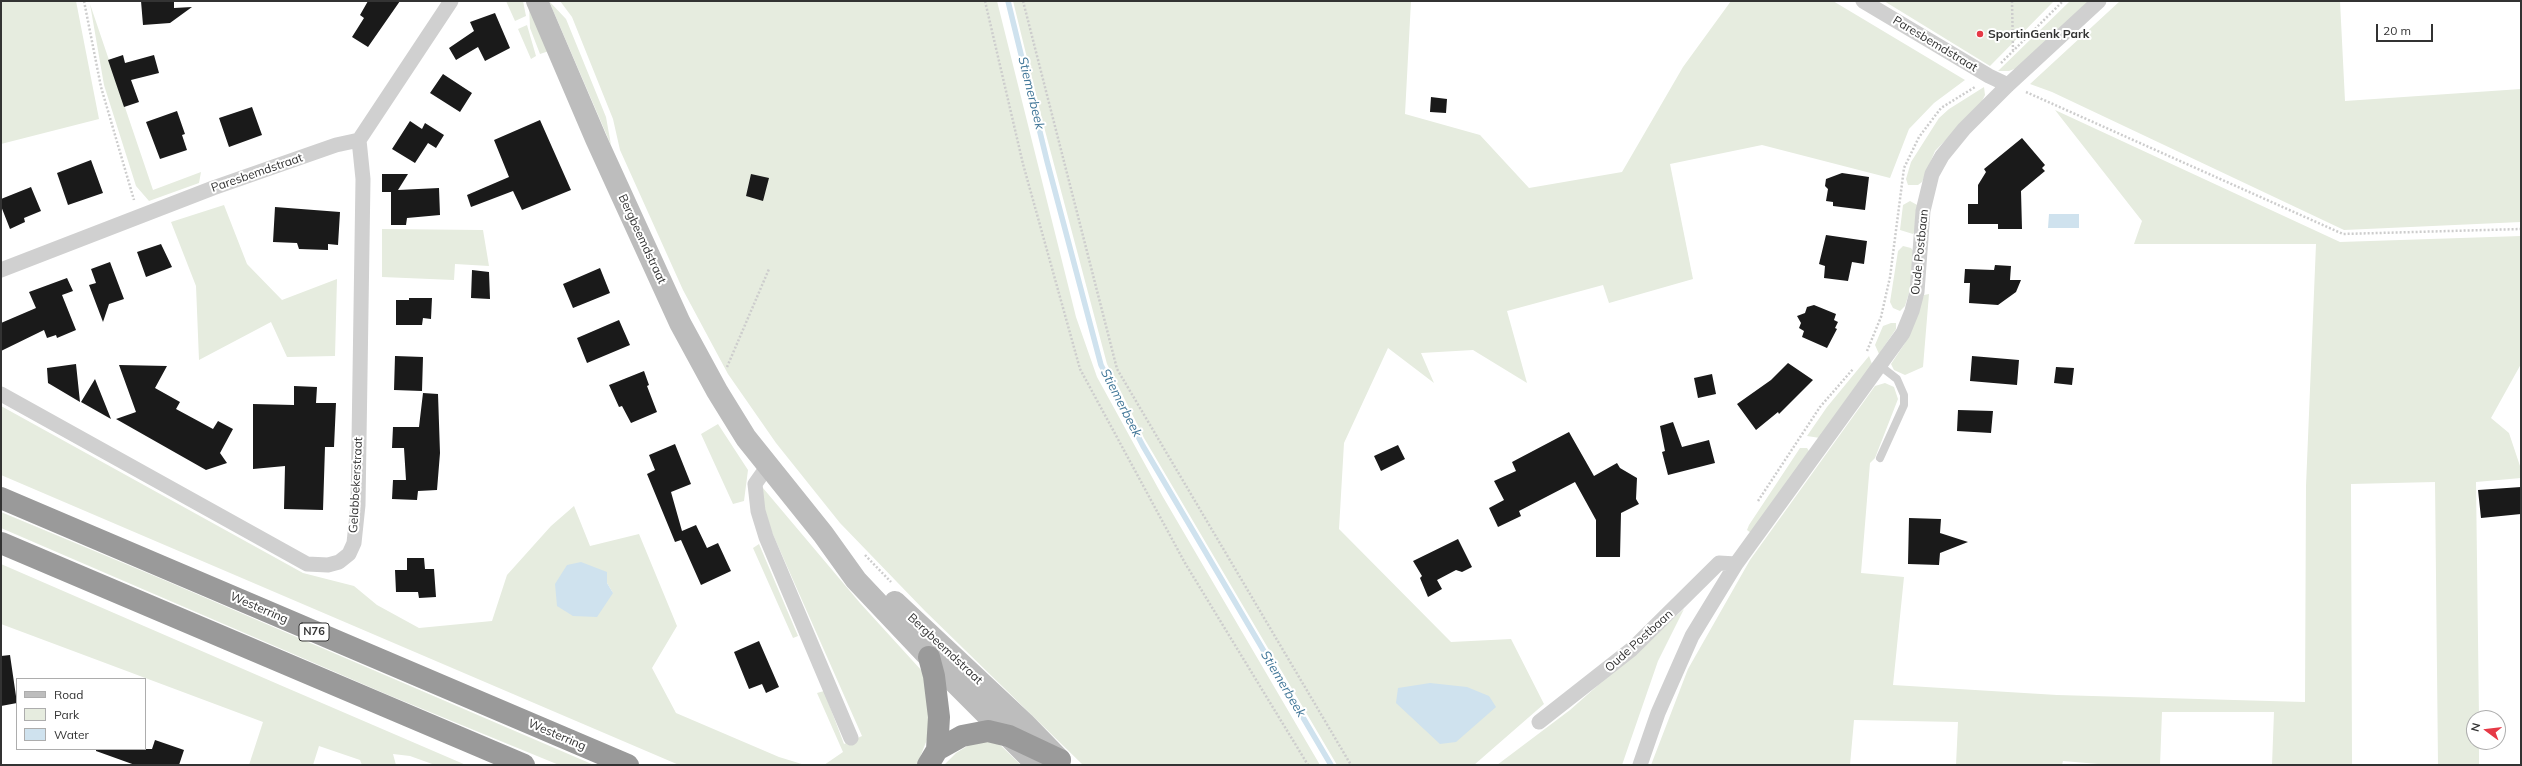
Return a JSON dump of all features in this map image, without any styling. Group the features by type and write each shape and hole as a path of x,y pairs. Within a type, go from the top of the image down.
{"highway":[{"name":"Westerring","path":"1,498 628,765"},
{"path":"1,543 524,765"},
{"path":"929,657 934,676 939,717 933,758"},
{"path":"933,758 962,736 988,731 1009,736 1062,762"}],"street":[{"path":"359,140 451,1"},
{"name":"Bergbeemdstraat","path":"537,1 596,139 680,323 717,391 746,438 823,534 856,580 929,657 1037,765"},
{"name":"Paresbemdstraat","path":"1863,1 1989,76 2008,85"},
{"name":"Oude Postbaan","path":"1640,765 1658,713 1692,636 1736,564 1903,333 1912,311 1922,255 1923,211 1932,174 1942,156 1964,129 2008,85 2099,1"},
{"name":"Paresbemdstraat","path":"1,270 139,216 336,145 359,140"},
{"name":"Gelabbekerstraat","path":"1,394 307,564 328,566 339,562 349,554 354,543 358,505 363,179 359,140"},
{"path":"767,466 755,484 758,511 766,538 851,738"},
{"name":"Bergbeemdstraat","path":"823,534 1024,723 1062,762"},
{"name":"Oude Postbaan","path":"1539,722 1632,649 1718,563 1736,564"}],"lane":[{"path":"1879,365 1897,379 1904,395 1904,405 1880,458"}],"path":[{"path":"84,1 101,87 139,216"},
{"path":"985,1 1023,164 1080,369 1185,563 1308,765"},
{"path":"1023,1 1117,370 1351,765"},
{"path":"2012,1 2013,51"},
{"path":"1867,352 1881,317 1890,278 1904,168 1919,137 1941,108 1970,91 1989,76 2063,1"},
{"path":"2008,85 2343,234 2521,229"},
{"path":"717,391 769,269"},
{"path":"1756,504 1820,407 1857,365"},
{"path":"864,554 895,586"}],"green space":[{"path":"1,1 76,1 99,119 1,144"},
{"path":"506,1 523,1 526,16 515,21"},
{"path":"549,1 566,19 606,117 611,145"},
{"path":"560,1 997,1 1076,317 1097,377 1163,497 1320,765 1083,765 925,611 840,523 776,443 728,374 683,290 620,150 613,119 572,17"},
{"path":"1013,1 1411,1 1405,114 1480,135 1529,188 1622,172 1683,67 1731,1 1833,1 1965,80 1934,103 1909,129 1890,178 1762,145 1670,164 1693,279 1609,303 1603,285 1507,311 1527,383 1473,350 1421,353 1434,383 1388,348 1344,443 1339,529 1451,642 1511,639 1544,704 1474,765 1337,765 1144,438 1107,364 1043,123"},
{"name":"SportinGenk Park","path":"1884,1 2054,1 1990,66"},
{"path":"2070,1 2091,1 2022,66 2009,71 1998,71"},
{"path":"2120,1 2340,1 2345,101 2521,89 2521,222 2344,230 2052,92 2030,84"},
{"path":"90,4 153,190 201,172 199,183 149,201 136,186 104,85"},
{"path":"529,5 549,51 540,54 530,28"},
{"path":"527,25 536,56 531,59 518,29"},
{"path":"1984,87 1985,95 1980,105 1935,151 1922,182 1918,185 1908,185 1906,179 1911,162 1939,118 1949,109"},
{"path":"2055,110 2340,242 2521,236 2521,364 2491,418 2509,433 2521,469 2521,478 2476,482 2479,710 2466,710 2466,750 2479,750 2479,765 2438,765 2435,482 2351,484 2352,765 2272,765 2274,712 2162,712 2160,765 2110,765 2063,761 2062,765 1956,765 1958,722 1854,720 1850,765 1651,765 1688,669 1750,560 1875,386 1885,383 1894,387 1898,399 1875,458 1870,463 1861,573 1904,577 1893,685 2057,695 2305,702 2306,486 2316,244 2134,244 2142,221"},
{"path":"1910,201 1919,206 1916,230 1913,234 1900,230 1903,205"},
{"path":"224,205 247,264 282,300 337,279 335,356 287,357 271,322 199,360 196,286 171,222"},
{"path":"382,229 483,230 489,266 455,264 454,280 382,277"},
{"path":"1903,246 1911,248 1914,252 1912,283 1905,306 1900,311 1893,308 1890,302 1898,251"},
{"path":"1929,294 1923,367 1905,375 1894,370 1891,364 1905,343 1924,295"},
{"path":"1896,323 1896,329 1879,354 1875,345 1883,326"},
{"path":"1869,356 1872,364 1820,438 1807,436 1827,407"},
{"path":"1,406 303,573 354,586 377,605 419,628 492,621 507,575 551,526 574,506 590,546 639,534 677,626 652,668 676,713 779,757 805,765 679,765 1,475","holes":["567,565 607,583 613,593"]},
{"path":"718,424 748,470 744,501 733,504 701,434"},
{"path":"1800,448 1807,448 1809,451 1751,533 1747,530 1749,525"},
{"path":"763,488 860,603 922,671 929,699 928,737 917,765 824,765 843,752 817,693 824,691 844,744 862,736 767,521 762,499"},
{"path":"1,512 164,580 594,765 559,765 386,694 1,528"},
{"path":"759,544 798,636 793,638 753,548"},
{"path":"1,564 466,765 435,765 410,756 393,754 396,765 362,765 360,760 319,746 313,765 249,765 263,722 1,624"},
{"path":"1684,609 1658,661 1622,765 1497,765 1570,710"},
{"path":"995,740 1021,765 944,765 956,753 969,745"}],"water":[{"path":"2049,214 2079,214 2079,228 2048,228"},
{"path":"581,562 607,572 607,583 613,593 597,617 573,616 557,606 555,584 567,565"},
{"path":"1430,683 1467,687 1489,696 1496,707 1456,742 1440,744 1396,703 1398,688"}],"building":[{"path":"141,1 174,1 174,8 192,7 170,23 143,25"},
{"path":"368,1 400,1 368,47 352,37 364,18 360,15"},
{"path":"495,13 510,48 485,61 478,47 456,60 449,48 474,31 470,22"},
{"path":"123,55 125,63 154,55 159,73 131,80 139,102 124,107 108,60"},
{"path":"443,74 472,93 460,112 430,93"},
{"path":"1431,97 1447,99 1446,113 1430,112"},
{"path":"252,107 262,135 229,147 219,118"},
{"path":"177,111 185,134 182,135 187,150 160,159 146,122"},
{"path":"540,120 571,190 522,210 513,191 471,207 467,195 509,177 494,140"},
{"path":"410,121 422,129 425,123 444,135 436,148 428,143 415,163 392,149"},
{"path":"2022,138 2045,165 2042,168 2045,171 2021,191 2022,229 1998,229 1998,224 1968,224 1968,204 1978,204 1978,185 1986,172 1984,169"},
{"path":"91,160 103,193 68,205 57,173"},
{"path":"1842,173 1869,177 1865,210 1833,206 1833,202 1826,201 1828,189 1825,186 1826,179"},
{"path":"382,174 408,174 398,190 439,188 440,215 407,218 406,225 391,225 391,192 382,192"},
{"path":"751,174 769,178 763,201 746,196"},
{"path":"31,187 41,211 24,218 25,222 10,229 1,206 1,199"},
{"path":"275,207 340,212 338,245 328,244 328,250 299,249 297,243 273,242"},
{"path":"1826,235 1867,241 1864,264 1852,262 1848,281 1824,278 1825,266 1819,264"},
{"path":"161,244 172,267 146,277 137,252"},
{"path":"110,262 124,299 109,304 103,322 89,285 96,283 91,269"},
{"path":"1995,265 2011,266 2010,280 2021,280 2016,292 1998,305 1969,303 1970,283 1964,283 1965,269 1994,270"},
{"path":"600,268 610,293 573,308 563,284"},
{"path":"472,270 489,272 490,299 471,298"},
{"path":"67,278 73,291 62,295 76,330 57,338 56,335 47,338 44,330 1,351 1,323 36,308 29,292"},
{"path":"409,298 432,298 431,319 423,318 422,325 396,325 396,300 409,300"},
{"path":"1814,305 1836,314 1834,320 1838,322 1835,328 1837,329 1827,348 1802,337 1804,331 1799,328 1801,323 1797,316 1805,313 1807,307"},
{"path":"619,320 630,345 587,363 577,338"},
{"path":"395,356 423,357 422,391 394,390"},
{"path":"1972,356 2019,360 2017,385 1970,381"},
{"path":"1788,363 1813,380 1779,414 1778,412 1756,430 1737,404 1771,380"},
{"path":"76,364 80,402 48,383 47,368"},
{"path":"119,365 167,366 155,388 180,402 176,409 213,429 218,421 233,429 220,453 227,463 206,470 116,419 136,412"},
{"path":"2056,367 2074,368 2072,385 2054,383"},
{"path":"644,371 649,385 647,386 657,412 631,423 622,406 619,407 609,385"},
{"path":"1712,374 1716,394 1698,398 1694,378"},
{"path":"95,379 111,419 81,402"},
{"path":"294,386 317,387 316,403 336,403 334,447 325,447 323,510 284,509 285,466 253,469 253,404 294,405"},
{"path":"423,393 438,394 440,453 437,490 418,491 417,500 392,499 393,480 406,480 404,448 392,448 393,427 419,427"},
{"path":"1958,410 1993,411 1991,433 1957,431"},
{"path":"1673,422 1682,447 1709,440 1715,463 1668,475 1662,452 1665,451 1660,426"},
{"path":"1569,432 1594,476 1617,463 1620,468 1637,478 1636,499 1639,504 1621,513 1620,557 1596,557 1596,520 1575,482 1519,511 1521,516 1498,527 1489,508 1504,500 1494,481 1516,471 1512,462"},
{"path":"675,444 691,484 671,492 682,531 696,525 707,548 718,543 731,571 701,585 681,540 675,542 647,474 655,470 649,455"},
{"path":"1398,445 1405,459 1381,471 1374,456"},
{"path":"2521,487 2521,514 2481,518 2478,490"},
{"path":"1909,518 1941,519 1940,533 1968,542 1940,553 1939,565 1908,564"},
{"path":"1458,539 1472,567 1462,572 1456,570 1437,580 1442,589 1428,597 1420,578 1422,576 1413,561"},
{"path":"407,558 424,558 425,569 434,569 436,597 419,598 418,592 396,592 395,570 407,570"},
{"path":"759,641 779,687 766,693 762,684 749,689 734,652"},
{"path":"10,655 16,703 1,706 1,656"},
{"path":"155,740 184,750 179,765 135,765 96,751 96,750 152,749"}],"waterway":[{"name":"Stiemerbeek","path":"1008,1 1047,161 1101,365 1143,446 1331,765"}],"place":[{"name":"SportinGenk Park","path":"1980,34"}]}
